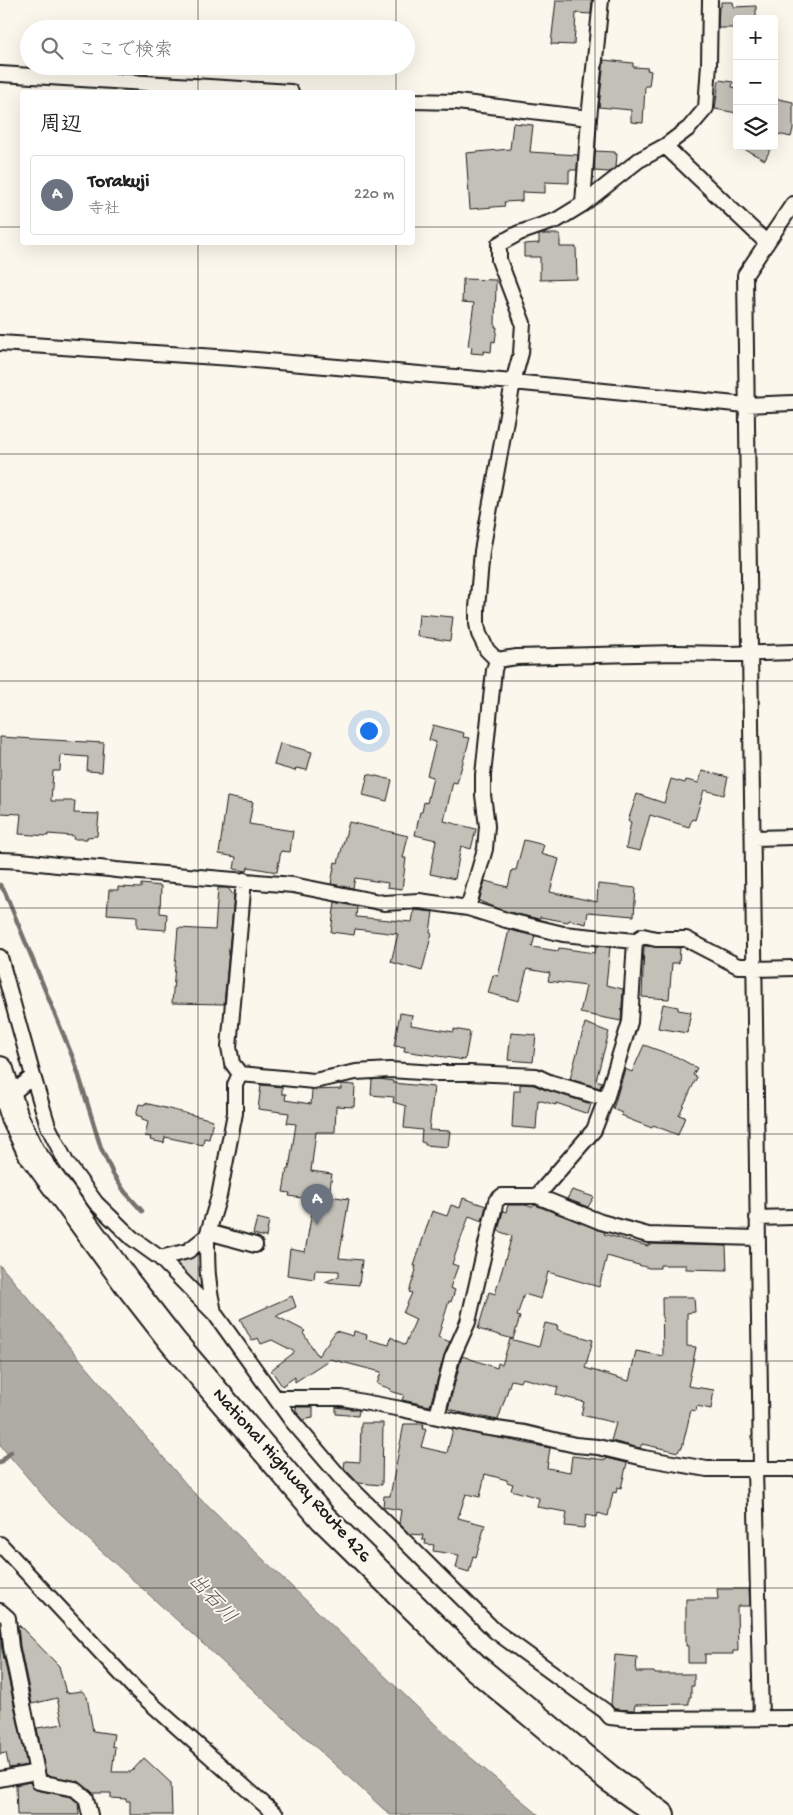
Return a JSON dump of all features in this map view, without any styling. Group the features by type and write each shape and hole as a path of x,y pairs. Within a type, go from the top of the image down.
{"highway":[{"name":"National Highway Route 426","path":"0,1070 15,1118 31,1152 127,1283 173,1342 323,1518 475,1667 609,1778 661,1815"}],"street":[{"path":"583,204 589,118 602,0"},
{"path":"497,660 487,650 479,634 477,608 482,551 513,382 521,353 523,323 499,260 499,244 519,232 557,220 583,204 639,160 665,146 690,128 706,108 710,0"},
{"path":"0,74 259,90"},
{"path":"415,101 458,102 589,118"},
{"path":"665,146 767,243"},
{"path":"761,1718 758,1238 745,275 793,204"},
{"path":"0,343 222,358 513,382 746,405 793,403"},
{"path":"497,660 517,656 675,652 751,654 793,652"},
{"path":"468,908 485,849 487,826 483,795 483,774 494,670 497,660"},
{"path":"753,838 793,837"},
{"path":"0,860 21,860 59,865 90,866 116,870 293,885 384,903 419,901 468,908 506,920 563,934 634,941 643,936 656,939 686,939 738,966 793,968"},
{"path":"244,880 229,1047 232,1063 240,1074 314,1081 356,1072 390,1070 536,1076 549,1082 606,1099"},
{"path":"538,1196 594,1130 606,1099 630,1022 634,941"},
{"path":"0,958 48,1126 66,1162 102,1210 132,1238 160,1258 215,1314 292,1421 340,1478 495,1631 610,1717 630,1719 793,1718"},
{"path":"215,1314 206,1272 208,1234 235,1113 235,1085 240,1074"},
{"path":"8,1097 33,1076"},
{"path":"437,1416 452,1358 468,1322 496,1201 502,1196 538,1196 601,1222 648,1235 758,1238"},
{"path":"757,1218 793,1217"},
{"path":"208,1234 255,1245"},
{"path":"160,1258 188,1251 208,1234"},
{"path":"277,1398 342,1398 706,1469 793,1468"},
{"path":"0,1544 136,1690 276,1815"},
{"path":"0,1611 8,1618 11,1646 39,1782 75,1789 86,1798 90,1815"},
{"path":"0,1779 36,1772"}],"shaded area":[{"path":"200,1248 202,1285 205,1296 174,1262"}],"water":[{"name":"出石川","path":"0,1265 192,1491 463,1751 539,1815 390,1815 51,1505 0,1445"}],"building":[{"path":"556,0 592,0 591,14 576,13 574,45 551,44"},
{"path":"721,2 733,2 734,7 756,6 756,15 733,15 733,28 718,28 719,7 721,7"},
{"path":"604,60 633,63 633,67 648,68 647,70 651,71 649,86 645,86 643,123 631,122 631,110 599,107"},
{"path":"719,80 733,82 733,112 715,109"},
{"path":"778,99 793,102 793,129 791,137 778,134"},
{"path":"513,123 533,125 530,152 578,155 577,170 569,170 569,183 545,182 545,193 522,192 522,201 504,202 505,206 470,209 466,153 510,149"},
{"path":"746,150 770,150 765,160"},
{"path":"595,151 615,152 617,154 616,167 609,172 594,171"},
{"path":"560,234 560,247 576,247 577,279 540,280 540,257 524,257 524,244 539,243 539,235"},
{"path":"463,279 496,280 495,327 497,327 495,342 492,341 491,352 484,351 483,354 471,353 472,347 468,346 474,303 462,302"},
{"path":"419,614 453,617 450,641 417,636"},
{"path":"433,725 464,733 463,737 470,738 457,783 453,782 444,821 476,829 471,849 461,846 455,879 430,874 436,840 415,835 420,812 422,812 424,802 427,803 433,777 427,775 436,742 429,740"},
{"path":"0,737 104,743 102,772 87,771 88,757 61,755 60,771 53,771 51,801 75,801 74,813 99,814 97,836 87,837 87,839 73,839 74,836 19,834 21,814 0,813"},
{"path":"280,743 312,752 307,770 296,768 295,771 274,765"},
{"path":"702,771 728,777 724,795 704,790 695,820 692,819 689,827 650,815 640,851 626,848 631,822 628,821 637,794 664,803 671,779 685,783 686,780 699,783"},
{"path":"368,774 392,780 387,801 363,795"},
{"path":"227,797 253,802 249,824 293,831 290,852 281,851 277,872 248,867 247,871 234,869 236,857 219,854"},
{"path":"349,822 408,836 403,858 406,858 402,889 387,887 388,883 355,878 353,888 331,884 335,862 338,863"},
{"path":"524,840 544,845 541,854 559,859 550,892 597,902 598,884 636,888 634,916 588,912 586,924 569,920 568,922 540,917 539,919 508,912 479,901 485,881 508,887 512,870 516,870"},
{"path":"141,884 161,886 160,913 167,914 166,930 137,928 137,916 107,914 109,890 118,890 118,887 141,888"},
{"path":"218,888 228,888 234,896 224,1004 172,1003 178,928 215,930"},
{"path":"335,902 357,907 356,917 412,922 414,910 433,912 430,932 432,933 422,971 391,962 398,934 355,929 354,935 331,932"},
{"path":"509,930 535,936 532,947 558,951 559,948 595,953 596,946 610,947 606,985 623,989 621,1021 580,1013 586,986 548,981 550,973 527,969 519,1001 488,993 493,975 498,976"},
{"path":"644,946 680,948 679,963 672,963 669,999 642,997"},
{"path":"663,1004 678,1007 678,1010 691,1012 687,1033 658,1028"},
{"path":"400,1013 412,1015 411,1025 454,1032 454,1029 470,1032 465,1060 404,1051 405,1047 394,1046"},
{"path":"585,1023 609,1032 596,1080 602,1082 600,1088 570,1079"},
{"path":"511,1033 536,1035 533,1062 508,1060"},
{"path":"644,1045 677,1057 697,1068 693,1075 697,1077 679,1115 685,1117 678,1135 653,1125 652,1128 626,1118 621,1115 622,1113 613,1109 625,1069 632,1072"},
{"path":"372,1080 393,1081 393,1083 434,1087 429,1130 450,1131 448,1147 425,1145 425,1143 421,1142 422,1130 404,1128 406,1106 393,1102 394,1097 371,1095"},
{"path":"341,1084 355,1085 354,1107 336,1106 335,1132 316,1132 311,1171 332,1174 329,1196 349,1199 339,1258 362,1260 359,1285 325,1282 339,1276 339,1271 315,1270 314,1279 287,1275 290,1249 305,1252 314,1200 289,1196 290,1193 283,1192 287,1169 289,1169 296,1124 287,1123 289,1113 258,1109 261,1085 282,1087 282,1094 286,1094 285,1100 311,1104 312,1090 341,1089"},
{"path":"520,1084 534,1085 591,1104 588,1114 556,1103 556,1105 538,1100 536,1129 512,1127 514,1091 520,1091"},
{"path":"145,1103 213,1120 209,1139 204,1138 203,1145 165,1137 164,1143 150,1140 151,1137 145,1136 148,1122 136,1115 139,1104 144,1105"},
{"path":"572,1190 594,1197 588,1207 567,1199"},
{"path":"463,1198 486,1206 482,1221 469,1216 452,1264 458,1266 450,1288 455,1290 451,1302 449,1301 438,1337 450,1342 444,1356 430,1406 402,1400 404,1395 390,1391 391,1389 377,1384 381,1372 330,1359 295,1382 295,1377 282,1386 271,1370 295,1352 272,1340 261,1344 258,1338 252,1341 240,1319 292,1296 296,1307 276,1316 305,1331 303,1333 318,1356 336,1331 353,1336 354,1331 367,1335 366,1339 389,1345 391,1337 405,1345 416,1319 403,1313 412,1293 409,1292 416,1270 416,1266 414,1266 432,1211 447,1216 451,1205 460,1208"},
{"path":"508,1205 532,1207 535,1205 605,1232 604,1234 648,1246 648,1244 726,1246 727,1270 686,1269 686,1265 660,1265 660,1268 649,1268 607,1256 599,1287 548,1272 541,1299 524,1294 517,1316 520,1317 513,1339 478,1329 489,1292 495,1294 512,1236 498,1231 503,1211 506,1212"},
{"path":"257,1218 269,1221 266,1237 253,1234"},
{"path":"662,1297 694,1297 695,1312 687,1313 687,1346 696,1347 688,1386 714,1390 711,1409 697,1406 696,1411 691,1410 682,1448 678,1452 642,1444 640,1448 611,1441 616,1423 581,1415 584,1402 556,1395 558,1387 522,1378 520,1382 511,1380 498,1420 448,1409 462,1356 497,1368 498,1363 502,1365 510,1339 539,1347 545,1323 558,1326 557,1329 561,1331 593,1340 585,1368 629,1381 636,1351 663,1356"},
{"path":"296,1407 313,1407 313,1418 302,1420 296,1411"},
{"path":"336,1407 359,1410 358,1416 336,1414"},
{"path":"361,1423 383,1423 382,1485 358,1483 344,1468 345,1461 360,1462"},
{"path":"404,1424 424,1424 422,1429 426,1429 421,1447 447,1453 453,1429 550,1448 547,1468 570,1472 572,1456 606,1460 607,1458 627,1463 621,1488 617,1487 616,1493 613,1492 608,1516 598,1513 597,1517 586,1515 584,1528 565,1526 567,1512 537,1507 539,1498 511,1490 513,1484 507,1482 507,1480 485,1474 480,1497 466,1494 458,1518 485,1525 476,1557 473,1556 469,1572 456,1568 459,1555 433,1551 434,1545 425,1544 426,1540 422,1540 423,1535 409,1534 399,1523 401,1510 383,1507 384,1496 390,1496"},
{"path":"717,1589 749,1589 750,1606 738,1606 737,1608 738,1651 733,1651 733,1654 705,1654 705,1663 688,1663 686,1599 718,1599"},
{"path":"19,1625 59,1666 66,1693 82,1691 87,1697 93,1731 114,1734 112,1746 115,1747 112,1772 131,1772 144,1758 171,1783 172,1815 130,1815 130,1801 126,1801 126,1799 111,1798 111,1793 93,1793 77,1781 46,1775 37,1728 63,1724 57,1698 32,1704 20,1646"},
{"path":"0,1630 2,1649 27,1765 9,1768 6,1753 0,1754"},
{"path":"615,1655 637,1657 636,1672 694,1674 694,1686 691,1686 689,1704 635,1705 634,1710 614,1709 611,1704"},
{"path":"30,1782 33,1788 37,1790 71,1797 78,1803 79,1815 17,1815 16,1785"}],"waterway":[{"path":"0,885 5,892 75,1063 101,1148 113,1174 125,1192 142,1211"},
{"path":"0,1463 11,1452"}],"place":[{"name":"Torakuji","path":"317,1225"}]}
